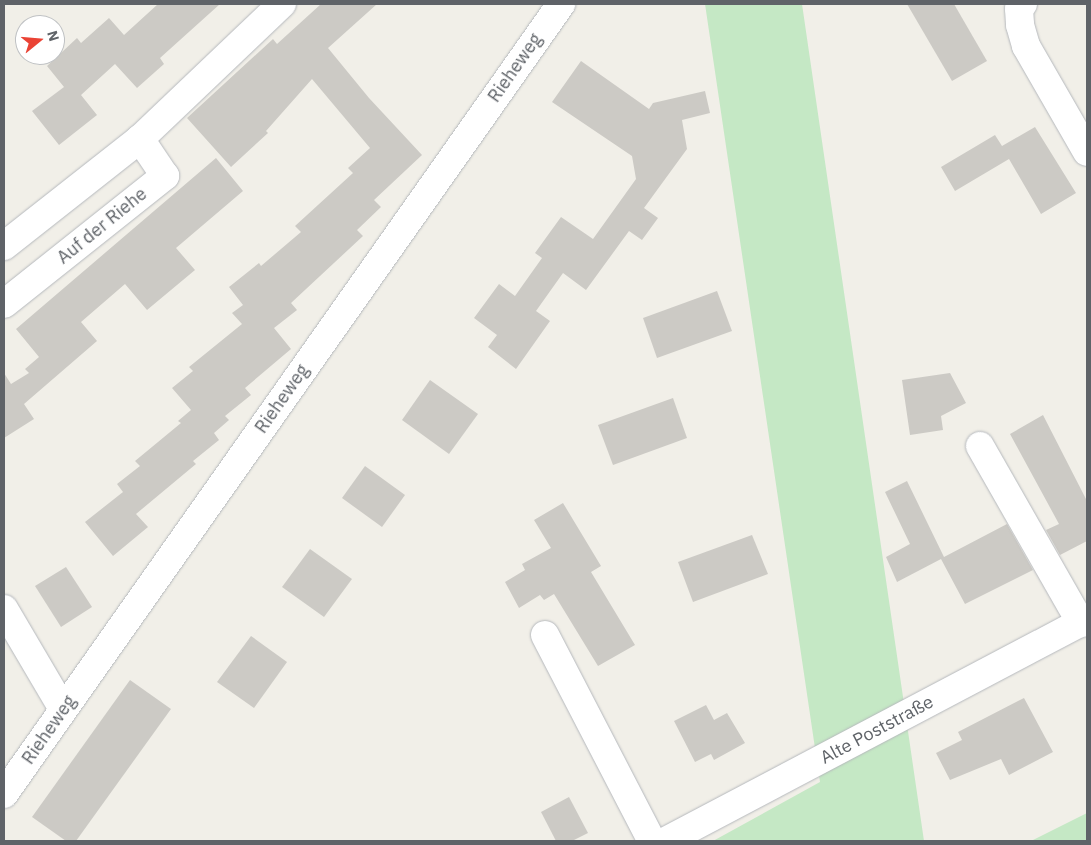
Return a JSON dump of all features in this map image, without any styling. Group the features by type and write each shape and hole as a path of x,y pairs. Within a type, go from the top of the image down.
{"street":[{"path":"4,246 140,139 282,4"},
{"name":"Rieheweg","path":"4,794 561,4"},
{"path":"1018,5 1026,46 1087,152"},
{"name":"Auf der Riehe","path":"4,304 165,176 140,139"},
{"path":"980,446 1084,621"},
{"path":"4,609 64,709"},
{"name":"Alte Poststraße","path":"666,841 1084,621"},
{"path":"545,635 652,841"}],"green space":[{"path":"705,4 802,4 924,841 713,841 820,782"},
{"path":"1087,813 1087,841 1031,841"}],"building":[{"path":"158,4 220,4 160,58 164,64 137,88 115,64 81,95 97,115 59,145 32,111 64,87 47,66 65,65 65,49 77,38 81,43 109,18 124,35"},
{"path":"321,4 377,4 328,48 369,98 422,155 374,200 381,207 357,230 363,236 291,303 297,310 274,328 291,349 245,388 251,395 225,416 229,420 214,433 219,440 193,461 196,464 136,514 148,527 113,556 85,522 123,492 117,484 140,466 135,461 181,423 178,421 191,410 172,388 193,371 189,367 242,324 232,313 243,305 229,287 259,263 261,266 301,232 295,226 353,173 348,168 370,148 312,79 266,131 268,133 231,167 187,118 273,39 277,44"},
{"path":"907,4 954,4 987,61 952,81"},
{"path":"581,61 649,109 653,103 705,91 710,113 682,120 687,149 644,208 658,218 642,240 629,231 586,290 563,273 536,311 550,321 516,369 488,347 497,335 474,318 499,284 515,296 542,258 535,253 561,217 593,239 636,179 632,156 552,102"},
{"path":"1035,127 1076,193 1041,214 1009,159 955,191 941,167 995,135 1002,146"},
{"path":"216,158 243,191 176,248 195,270 147,310 125,284 81,322 97,341 24,404 34,419 4,438 4,373 11,384 29,373 25,369 39,357 16,329"},
{"path":"717,291 732,331 657,358 643,318"},
{"path":"950,373 966,403 941,416 943,430 910,435 902,380"},
{"path":"430,380 478,414 449,454 402,420"},
{"path":"673,398 687,438 613,465 598,425"},
{"path":"1043,415 1087,501 1087,541 1060,555 1046,530 1059,524 1010,434"},
{"path":"365,466 405,495 382,527 342,498"},
{"path":"907,481 944,557 1007,524 1033,570 965,604 941,559 897,582 886,557 910,544 885,492"},
{"path":"563,503 601,566 591,572 635,645 598,666 554,594 544,600 540,595 519,608 505,582 525,570 522,564 551,548 534,520"},
{"path":"752,535 768,574 693,602 678,562"},
{"path":"310,549 352,579 324,617 282,587"},
{"path":"66,567 92,607 61,627 35,586"},
{"path":"251,636 287,662 254,708 217,682"},
{"path":"130,680 171,709 76,841 66,841 32,817"},
{"path":"1024,698 1053,752 1009,775 1001,759 950,780 936,753 962,740 958,732"},
{"path":"706,705 714,720 727,713 745,743 714,760 711,754 695,762 674,721"},
{"path":"569,797 588,833 572,841 556,841 541,812"}]}
